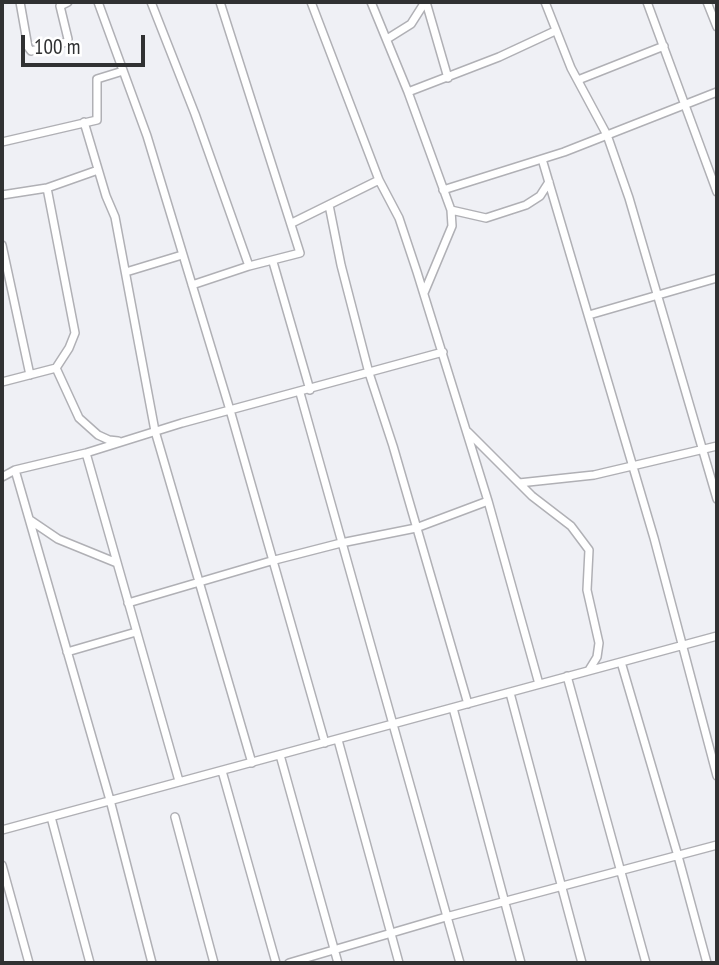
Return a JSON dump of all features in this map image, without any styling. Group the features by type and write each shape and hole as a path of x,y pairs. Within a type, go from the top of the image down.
{"street":[{"path":"20,2 31,51 67,42 60,6 68,2"},
{"path":"98,2 147,136 230,410 325,743"},
{"path":"151,2 195,114 249,266"},
{"path":"192,285 300,253 220,2"},
{"path":"311,2 379,180 399,218 488,501 539,684"},
{"path":"371,2 408,92 451,210 452,226 424,293"},
{"path":"387,40 411,24 426,2"},
{"path":"426,2 448,78"},
{"path":"545,2 555,31 607,135 629,198 717,499"},
{"path":"647,2 687,104 717,192"},
{"path":"707,2 717,27"},
{"path":"408,92 499,57 555,31"},
{"path":"578,80 664,46"},
{"path":"2,142 98,118 98,77 122,71"},
{"path":"443,190 542,159 717,92"},
{"path":"84,122 112,207 155,431 252,763"},
{"path":"542,159 633,464 717,776"},
{"path":"2,195 47,188 98,170"},
{"path":"292,223 379,180"},
{"path":"451,210 486,218 496,216 526,205 540,196 549,182"},
{"path":"2,382 56,368 75,333 47,188"},
{"path":"329,205 341,265 369,373 468,704"},
{"path":"2,249 30,375"},
{"path":"126,272 182,255"},
{"path":"272,261 310,390"},
{"path":"589,314 717,278"},
{"path":"2,477 15,470 86,453 155,431 443,352"},
{"path":"56,368 79,418 98,435 109,440 122,441"},
{"path":"300,393 460,963"},
{"path":"467,432 519,483 584,540 589,550 587,590 599,643 597,657 589,670"},
{"path":"519,483 594,475 717,446"},
{"path":"86,453 179,781"},
{"path":"15,470 110,800 152,963"},
{"path":"128,603 271,561 416,528 488,501"},
{"path":"30,519 58,539 117,563"},
{"path":"66,652 136,632"},
{"path":"2,830 717,636"},
{"path":"621,662 707,963"},
{"path":"567,677 646,963"},
{"path":"510,693 582,963"},
{"path":"453,708 521,963"},
{"path":"338,740 399,963"},
{"path":"280,755 338,963"},
{"path":"222,771 276,963"},
{"path":"51,817 90,963"},
{"path":"175,817 214,963"},
{"path":"289,963 717,845"},
{"path":"2,865 29,963"}]}
